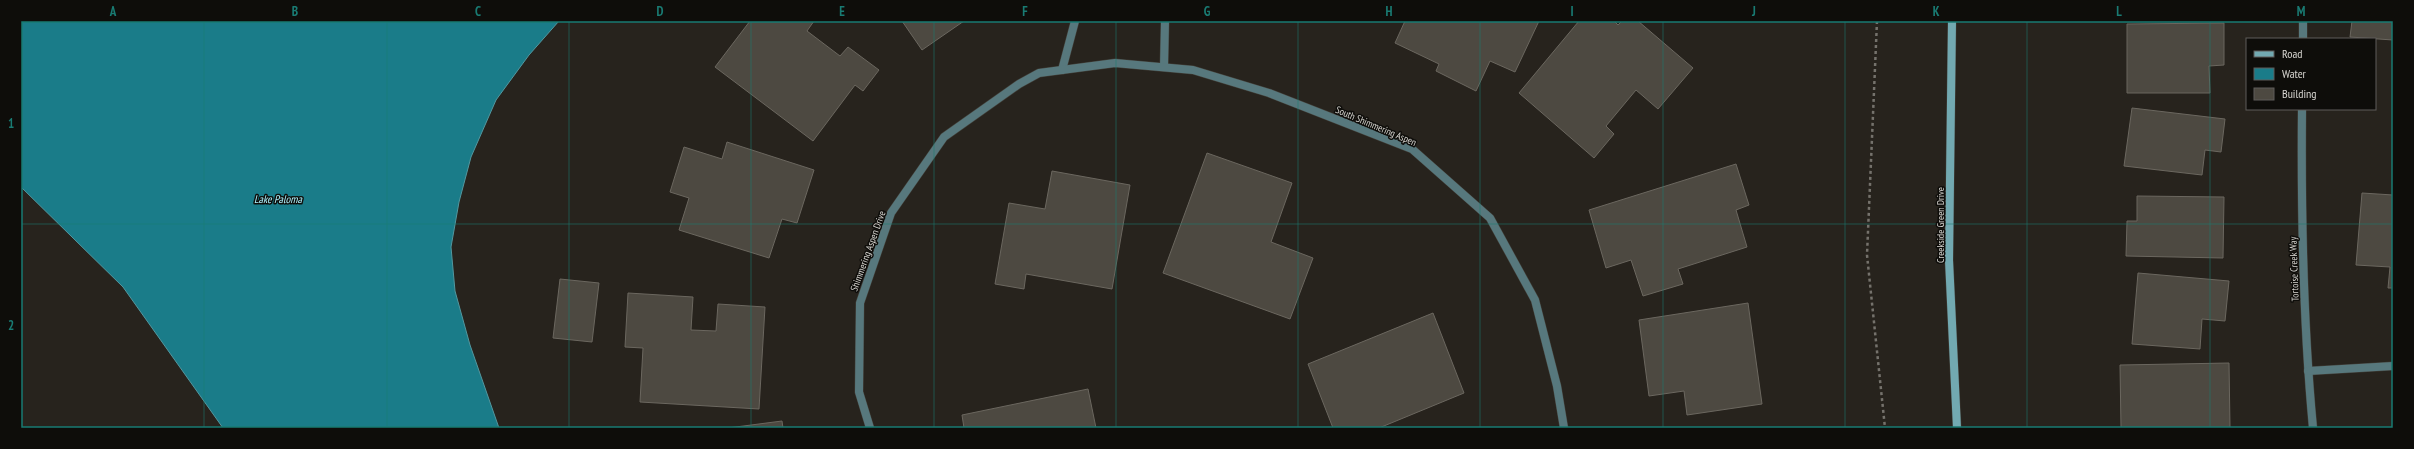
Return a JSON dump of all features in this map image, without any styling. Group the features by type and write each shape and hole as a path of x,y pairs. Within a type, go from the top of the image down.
{"main road":[{"name":"Creekside Green Drive","path":"1952,21 1949,260 1957,428"}],"street":[{"path":"1062,70 1075,21"},
{"path":"1164,67 1165,21"},
{"path":"2303,21 2303,38"},
{"name":"South Shimmering Aspen","path":"1039,73 1115,63 1193,70 1269,93 1412,150 1490,218 1534,300 1557,386 1564,428"},
{"name":"Shimmering Aspen Drive","path":"870,428 859,392 860,303 891,213 944,137 1019,84 1039,73"},
{"name":"Tortoise Creek Way","path":"2302,110 2301,199 2308,371 2313,428"},
{"path":"2308,371 2393,366"}],"path":[{"path":"1876,21 1867,255 1885,428"}],"water":[{"name":"Lake Paloma","path":"21,21 559,21 529,55 496,100 471,157 459,202 451,247 455,291 470,345 499,428 223,428 123,287 21,187"}],"building":[{"path":"750,21 814,21 807,31 840,56 848,47 879,70 863,91 855,85 813,141 715,67"},
{"path":"902,21 964,21 922,50"},
{"path":"1405,21 1539,21 1515,72 1490,61 1476,91 1436,71 1439,64 1395,43"},
{"path":"1579,21 1614,21 1618,25 1622,21 1638,21 1693,68 1658,109 1636,90 1606,126 1614,134 1594,158 1519,93"},
{"path":"2352,21 2393,21 2393,40 2350,37"},
{"path":"2224,23 2224,65 2209,66 2210,93 2127,93 2127,24"},
{"path":"2132,108 2225,119 2221,152 2205,150 2202,175 2124,166"},
{"path":"727,142 814,170 797,223 782,219 769,258 679,230 689,198 670,192 684,147 722,159"},
{"path":"1207,153 1292,183 1271,242 1313,258 1290,319 1163,273"},
{"path":"1736,164 1749,205 1736,210 1747,247 1678,269 1683,284 1643,296 1631,260 1606,268 1589,210"},
{"path":"1052,171 1130,185 1112,289 1026,274 1024,289 995,284 1009,203 1045,209"},
{"path":"2362,193 2393,195 2393,288 2388,288 2390,267 2356,265"},
{"path":"2137,196 2224,197 2223,258 2126,256 2127,221 2137,221"},
{"path":"2138,273 2229,281 2225,321 2202,319 2200,349 2132,344"},
{"path":"560,279 599,283 592,342 553,338"},
{"path":"628,293 693,297 691,330 716,331 718,304 765,307 759,409 640,402 643,348 625,347"},
{"path":"1748,303 1762,404 1687,415 1684,391 1649,396 1639,320"},
{"path":"1433,313 1464,393 1379,428 1333,428 1308,364"},
{"path":"2229,363 2230,428 2121,428 2120,365"},
{"path":"1088,389 1096,428 964,428 962,415"},
{"path":"782,421 783,428 728,428"}]}
